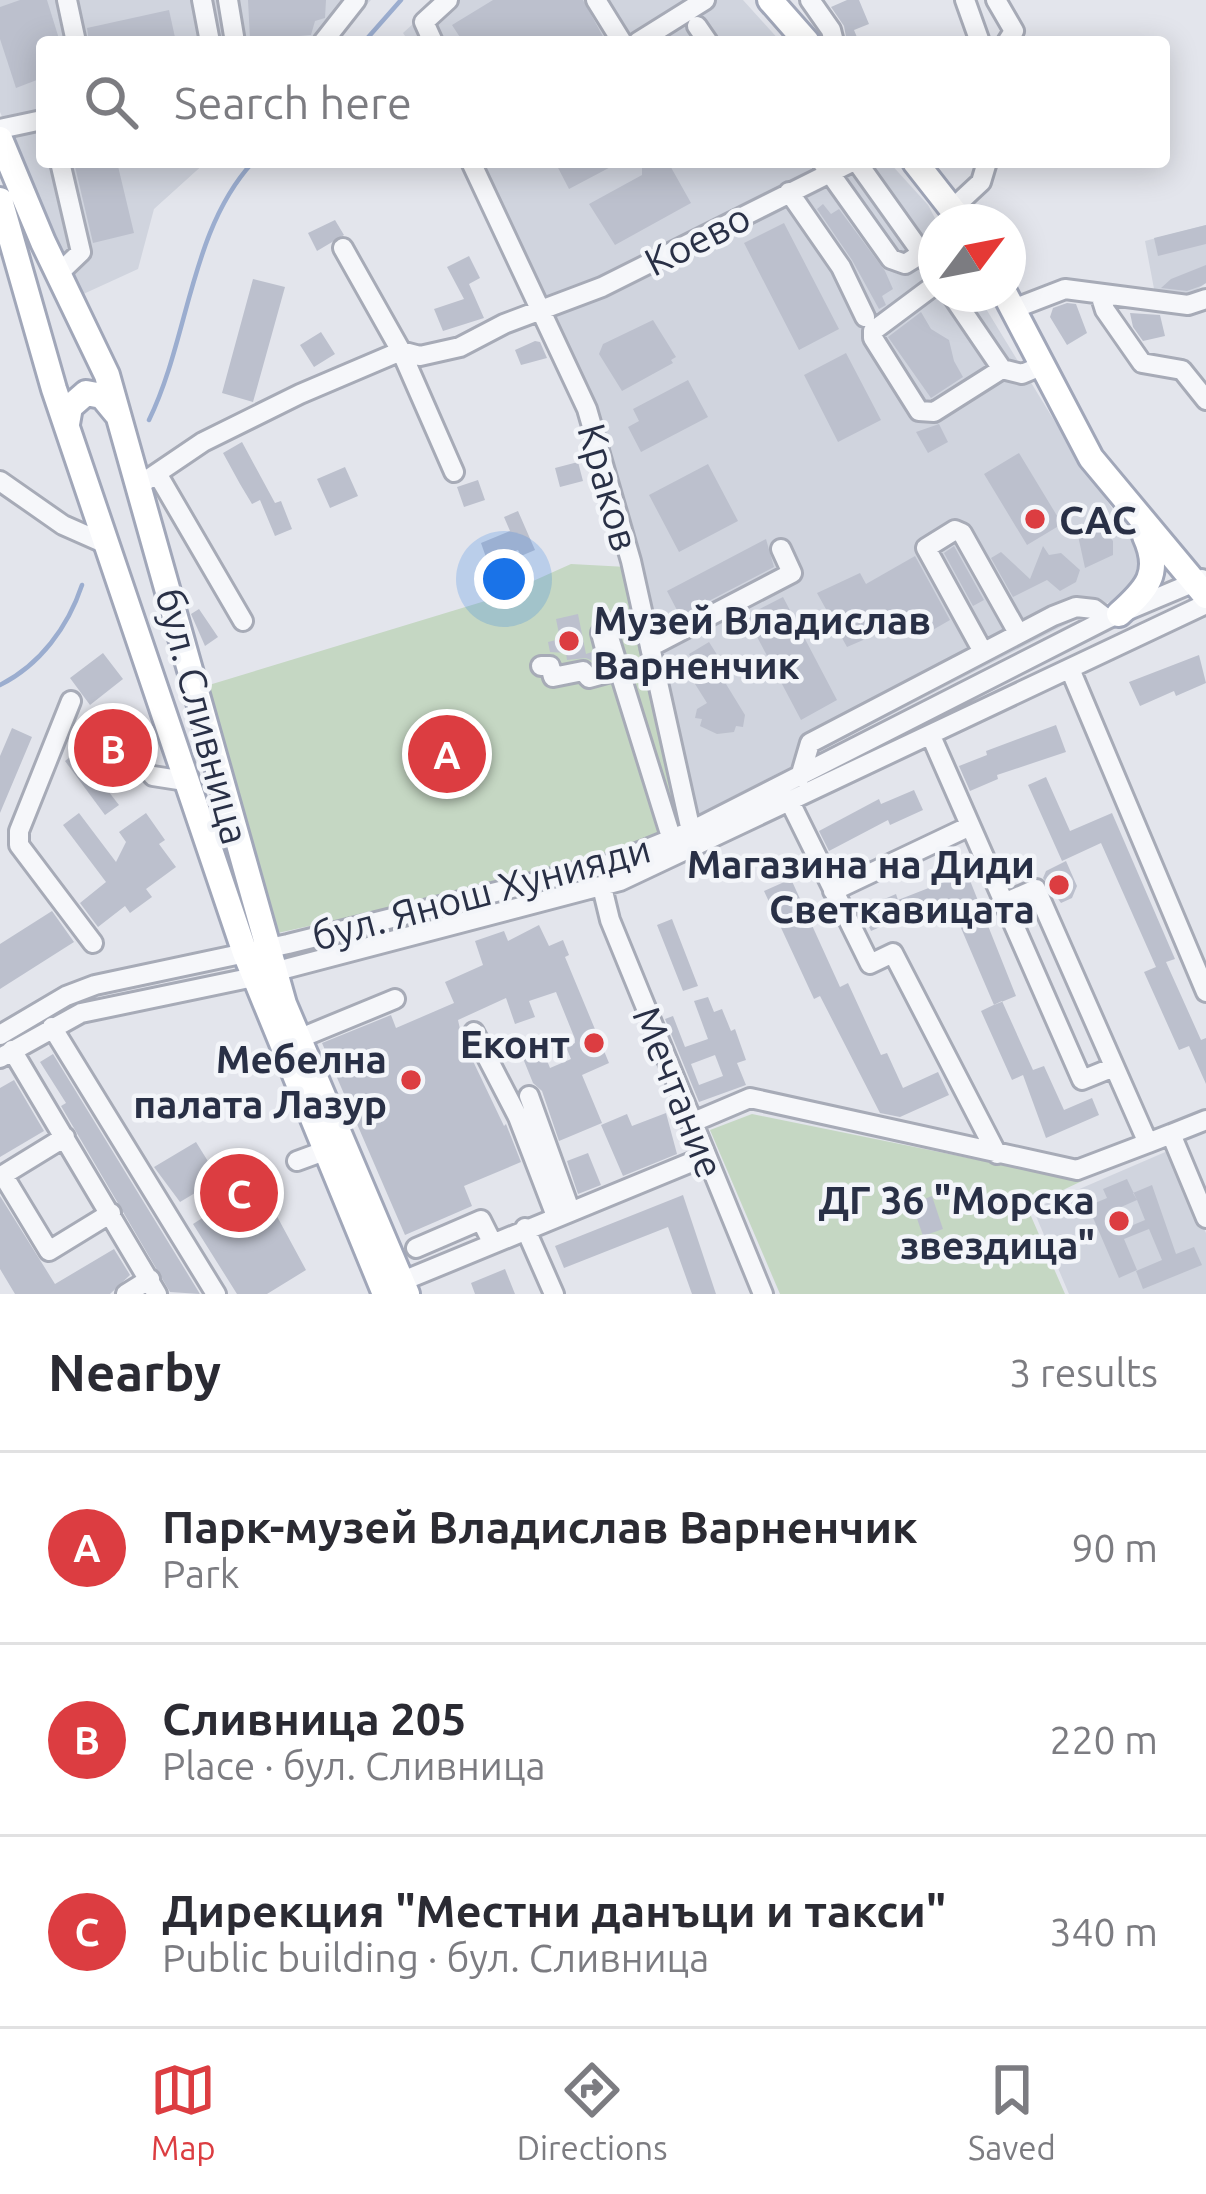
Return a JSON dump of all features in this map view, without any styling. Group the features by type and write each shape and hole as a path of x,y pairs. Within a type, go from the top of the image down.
{"main road":[{"path":"770,0 801,36"},
{"name":"бул. Сливница","path":"0,139 99,356 148,480 260,962 298,1039 394,1289"},
{"path":"920,168 948,204"},
{"name":"бул. Сливница","path":"0,200 43,349 185,781 260,962 328,1150 394,1289"},
{"path":"1014,312 1091,458 1203,590"},
{"path":"43,349 58,371 79,380 91,375 99,356"},
{"path":"67,424 70,407 86,393 102,396 123,425"},
{"path":"1113,616 1140,596 1153,568 1153,554 1137,517"}],"street":[{"path":"67,0 75,36"},
{"path":"202,0 209,36"},
{"path":"228,0 234,36"},
{"path":"328,36 356,0"},
{"path":"430,36 424,22 448,0"},
{"path":"596,0 618,36"},
{"path":"648,36 705,0"},
{"path":"810,0 832,36"},
{"path":"965,0 978,36"},
{"path":"996,0 1014,31 1011,36"},
{"path":"0,129 36,121"},
{"path":"58,274 81,252 61,168"},
{"name":"Краков","path":"474,168 587,409 631,561 682,835"},
{"path":"826,168 891,259 904,264 918,256"},
{"name":"Коево","path":"148,480 203,442 300,394 401,351 441,354 602,287 789,193 826,168"},
{"path":"859,168 918,250"},
{"path":"965,204 985,168"},
{"path":"789,193 841,267 865,317"},
{"path":"343,248 401,351 454,472"},
{"path":"1026,297 1064,289 1200,298"},
{"path":"1100,294 1105,310 1142,363 1182,370 1206,400"},
{"path":"918,297 873,331 873,338 919,411 934,412 1002,370 1022,374 1041,366"},
{"path":"963,312 1002,370"},
{"path":"148,480 243,621"},
{"path":"0,481 63,525 106,544"},
{"path":"982,650 926,548 955,530 962,532 1017,632"},
{"path":"650,647 792,573 781,549"},
{"name":"бул. Янош Хунияди","path":"4,1048 66,996 95,985 260,962 602,887 1070,669 1203,590"},
{"name":"бул. Янош Хунияди","path":"4,1048 106,1006 586,871 682,835 1113,616 1203,590"},
{"path":"800,777 810,742 982,650 1076,607 1113,616"},
{"path":"541,667 550,666 554,677 583,671 589,679 611,672 601,633 607,631 682,835"},
{"path":"1070,669 1206,992"},
{"path":"71,701 19,831 19,845 93,943"},
{"path":"931,736 1082,1080 1114,1066"},
{"path":"153,776 185,781"},
{"path":"790,802 870,964 893,953 997,1154"},
{"path":"833,891 970,826"},
{"name":"Мечтание","path":"602,887 610,920 763,1294"},
{"path":"1004,903 1036,889 1148,1143"},
{"path":"298,1039 395,999"},
{"path":"52,1027 216,1294"},
{"path":"474,1032 563,1213"},
{"path":"4,1048 65,1137 153,1286 126,1294"},
{"path":"529,1096 563,1213"},
{"path":"691,1123 750,1098 1077,1170 1206,1120"},
{"path":"1171,1135 1206,1219"},
{"path":"65,1137 3,1175 49,1251 111,1213"},
{"path":"297,1161 328,1150"},
{"path":"394,1289 525,1228 704,1157"},
{"path":"416,1248 481,1220 492,1243"},
{"path":"525,1228 554,1294"}],"shaded area":[{"path":"0,0 371,0 337,36 36,36 36,168 199,168 154,209 138,269 79,296 0,112"},
{"path":"439,0 743,0 776,36 405,36"},
{"path":"486,168 894,168 927,204 918,204 918,312 988,312 1074,453 1136,543 1140,562 1137,579 1125,594 695,816 637,552 547,314"},
{"path":"1206,225 1206,283 1184,299 1155,294 1145,241"},
{"name":"ДГ 36 \"Морска звездица\"","path":"1170,1150 1206,1233 1206,1294 1069,1294 1033,1209"}],"green space":[{"path":"571,564 627,567 682,823 563,870 273,934 209,685 495,598"},
{"path":"752,1114 1082,1181 1027,1207 1065,1294 780,1294 710,1130"}],"building":[{"path":"20,0 47,0 58,36 36,36 36,80 16,88 0,39 0,7"},
{"path":"248,0 326,0 325,18 315,21 311,35 250,36"},
{"path":"493,0 583,0 603,36 459,36 452,25"},
{"path":"859,0 869,24 854,30 856,36 846,36 831,7"},
{"path":"169,10 175,36 88,36 87,28"},
{"path":"75,168 118,168 134,233 93,243"},
{"path":"558,168 609,168 569,189"},
{"path":"642,168 671,168 691,203 615,245 589,204 642,175"},
{"path":"823,204 831,214 839,209 885,271 893,289 882,296 886,305 879,309 817,209"},
{"path":"335,220 344,235 317,251 308,233"},
{"path":"784,223 839,329 799,350 744,243"},
{"path":"1206,225 1206,244 1158,256 1154,238"},
{"path":"469,256 480,278 469,284 484,318 443,331 434,309 464,299 447,267"},
{"path":"1206,265 1206,283 1201,286 1187,291 1161,288 1171,279"},
{"path":"253,279 285,287 253,402 222,393"},
{"path":"1076,304 1087,333 1067,345 1050,317 1053,308"},
{"path":"921,312 931,329 949,340 963,377 931,398 888,337"},
{"path":"1130,313 1160,315 1165,336 1143,341"},
{"path":"653,320 676,357 622,391 599,354 603,344"},
{"path":"321,332 335,354 314,367 300,345"},
{"path":"535,341 547,358 521,365 515,350"},
{"path":"846,353 881,420 838,442 804,375"},
{"path":"688,380 708,417 641,452 628,427 639,421 633,409"},
{"path":"939,424 948,442 928,453 916,432"},
{"path":"242,442 275,503 281,501 292,529 275,536 260,500 252,504 240,484 223,453"},
{"path":"1019,453 1062,524 1027,545 984,474"},
{"path":"578,462 583,481 560,487 555,468"},
{"path":"708,464 738,521 679,552 649,495"},
{"path":"345,467 358,496 330,508 317,479"},
{"path":"478,480 485,500 464,507 457,487"},
{"path":"518,511 535,550 521,556 518,550 488,563 481,543 510,531 504,517"},
{"path":"1098,523 1113,541 1113,555 1085,568 1077,531"},
{"path":"766,539 774,567 680,616 667,591"},
{"path":"954,546 984,600 973,606 944,553"},
{"path":"1043,546 1049,555 1061,553 1080,570 1076,582 1060,591 1047,580 1013,597 991,558 1001,552 1030,579"},
{"path":"915,556 950,620 917,639 907,621 847,647 817,593 860,573 866,584"},
{"path":"783,597 837,700 801,720 746,616"},
{"path":"199,609 218,637 205,646 191,614"},
{"name":"Музей Владислав Варненчик","path":"578,614 586,654 592,652 595,662 567,660 566,653 550,652 548,642 560,639 556,619"},
{"path":"709,642 733,680 726,684 745,715 743,727 736,726 734,732 717,734 695,718 697,709 707,703 690,676 699,670 689,654"},
{"path":"103,653 123,679 90,705 70,678"},
{"path":"1199,655 1206,683 1140,706 1129,682"},
{"path":"111,717 142,759 105,787 119,805 105,815 65,761 88,743 84,737"},
{"path":"1056,725 1066,752 997,775 998,779 970,791 959,766"},
{"path":"12,728 32,737 0,813 0,756"},
{"path":"1046,777 1070,831 1112,813 1175,959 1166,962 1201,1040 1206,1038 1206,1084 1189,1046 1179,1050 1144,972 1156,967 1101,843 1062,861 1028,785"},
{"path":"914,790 923,810 890,825 888,820 829,851 819,831 879,799 881,804"},
{"path":"79,813 116,862 126,842 119,832 146,813 165,840 159,844 176,867 146,889 152,897 130,913 125,906 98,927 80,903 106,882 63,825"},
{"name":"Магазина на Диди Светкавицата","path":"1066,861 1077,886 1072,898 1061,903 1043,878 1046,871"},
{"path":"967,873 1016,996 994,1005 952,907 908,923 905,916 871,931 861,909"},
{"path":"791,879 840,987 848,983 881,1055 887,1053 903,1088 938,1072 949,1095 900,1117 880,1113 820,996 814,999 764,891"},
{"path":"52,911 74,942 0,989 0,944"},
{"path":"672,919 698,986 683,991 657,925"},
{"name":"Мебелна палата Лазур","path":"539,925 549,946 563,940 569,955 565,957 609,1063 582,1075 602,1123 559,1141 542,1091 533,1083 518,1046 538,1038 550,1068 571,1059 566,1047 575,1039 556,992 529,1001 535,1017 515,1024 506,998 458,1020 462,1038 521,1162 464,1186 472,1206 405,1235 322,1043 391,1015 396,1028 454,1003 445,982 483,965 475,941 504,931 508,941"},
{"path":"708,997 714,1012 722,1009 746,1060 737,1063 746,1085 699,1102 665,1019 673,1016 685,1047 708,1039 694,1001","holes":["715,1055 723,1076 699,1085 691,1064"]},
{"path":"1002,1001 1033,1070 1044,1066 1064,1110 1092,1098 1099,1115 1046,1138 1023,1075 1012,1080 981,1011"},
{"path":"53,1054 200,1294 170,1292 61,1106 66,1103 40,1062"},
{"path":"14,1080 44,1131 0,1157 0,1088"},
{"path":"666,1113 677,1154 623,1176 601,1125 627,1114 632,1126"},
{"path":"196,1142 232,1200 259,1183 306,1270 267,1294 237,1294 193,1224 218,1208 205,1187 180,1202 154,1167"},
{"path":"588,1153 601,1185 578,1194 567,1161"},
{"path":"1127,1179 1134,1193 1152,1185 1176,1254 1194,1247 1202,1265 1143,1289 1136,1271 1162,1260 1149,1229 1124,1239 1137,1270 1119,1278 1088,1206 1107,1198 1103,1189","holes":["1137,1200 1145,1220 1121,1230 1112,1211"]},
{"path":"683,1195 716,1294 692,1294 668,1227 564,1268 555,1246"},
{"path":"0,1196 55,1284 114,1249 130,1275 110,1294 15,1294 0,1269"},
{"path":"932,1196 943,1229 923,1236 912,1204"},
{"path":"505,1269 515,1294 475,1294 471,1283"}],"waterway":[{"path":"369,36 401,0"},
{"path":"149,420 216,219 248,168"},
{"path":"0,685 28,667 51,643 82,585"}],"place":[{"name":"САС","path":"1035,519"},
{"name":"Музей Владислав Варненчик","path":"569,641"},
{"name":"Сливница 205","path":"113,748"},
{"name":"Парк-музей Владислав Варненчик","path":"447,754"},
{"name":"Магазина на Диди Светкавицата","path":"1059,885"},
{"name":"Еконт","path":"594,1043"},
{"name":"Мебелна палата Лазур","path":"411,1080"},
{"name":"Дирекция \"Местни данъци и такси\"","path":"239,1193"},
{"name":"ДГ 36 \"Морска звездица\"","path":"1119,1221"}]}
